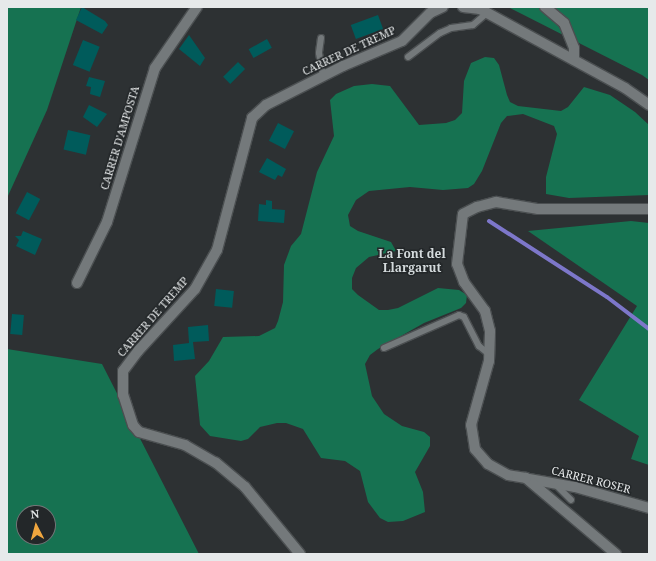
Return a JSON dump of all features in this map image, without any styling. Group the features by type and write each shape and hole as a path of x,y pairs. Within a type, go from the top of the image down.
{"street":[{"name":"CARRER D'AMPOSTA","path":"76,283 107,222 155,68 197,7"},
{"name":"CARRER DE TREMP","path":"300,554 246,487 216,463 185,445 139,432 133,425 123,395 122,371 138,351 195,289 217,250 252,118 266,105 323,76 402,40 430,12 443,7"},
{"path":"463,7 480,9 625,88 649,105"},
{"path":"545,7 564,23 574,48 574,60"},
{"name":"CARRER ROSER","path":"649,209 538,209 496,202 463,214 457,264 464,282 485,311 490,331 490,355 471,425 475,449 488,464 508,475 554,483 649,508"},
{"path":"526,478 616,554"}],"lane":[{"path":"408,57 440,33 451,28 473,25 487,13"},
{"path":"321,38 319,53 323,76"},
{"path":"384,348 459,315 464,316 479,346 490,355"},
{"path":"554,483 571,500"}],"green space":[{"path":"7,7 81,7 47,110 7,198"},
{"path":"508,7 649,7 649,80 642,75"},
{"path":"485,57 494,58 499,65 510,102 518,106 561,111 568,107 584,87 610,95 635,112 649,125 649,195 569,198 546,194 546,177 557,134 554,126 523,114 507,116 501,123 482,171 474,184 468,188 443,190 410,187 369,191 356,200 348,215 350,226 358,231 391,242 396,251 369,257 356,268 352,278 352,289 358,295 379,310 388,310 398,308 438,288 459,290 467,295 466,303 461,308 424,323 378,349 370,355 365,364 372,396 384,414 402,426 424,432 430,437 430,446 415,472 423,492 425,512 403,521 388,522 380,518 368,502 360,471 345,461 321,458 303,429 286,423 277,423 260,427 248,439 241,441 210,436 200,425 195,376 209,361 223,337 259,336 275,328 283,302 284,265 291,246 301,234 317,172 334,136 330,100 336,94 354,86 372,84 390,86 419,125 446,123 455,120 462,113 464,81 471,63"},
{"path":"631,221 649,223 649,465 631,459 639,436 579,400 637,306 528,231"},
{"path":"7,349 102,364 199,554 7,554"}],"building":[{"path":"82,7 105,21 108,25 102,34 76,20"},
{"path":"378,15 383,29 356,39 351,25"},
{"path":"189,35 205,58 200,66 179,49"},
{"path":"267,39 272,48 253,58 249,49"},
{"path":"83,40 100,47 90,72 73,65"},
{"path":"238,62 245,69 230,84 223,77"},
{"path":"89,77 105,81 100,97 90,94 91,87 86,86"},
{"path":"89,105 107,114 97,127 83,117"},
{"path":"278,123 294,131 285,149 269,141"},
{"path":"68,130 90,135 86,155 64,149"},
{"path":"267,158 286,169 282,177 278,175 275,180 259,172"},
{"path":"27,192 40,199 29,220 16,213"},
{"path":"266,200 272,201 272,209 285,210 284,223 258,221 259,204 266,205"},
{"path":"23,231 42,239 35,255 16,246 19,240 15,236 21,236"},
{"path":"216,289 234,291 232,308 214,306"},
{"path":"12,314 24,315 22,335 10,334"},
{"path":"208,325 209,341 193,342 195,359 174,361 173,345 189,343 188,327"}],"waterway":[{"path":"489,221 607,297 649,329"}],"district":[{"name":"La Font del Llargarut","path":"412,261"}]}
